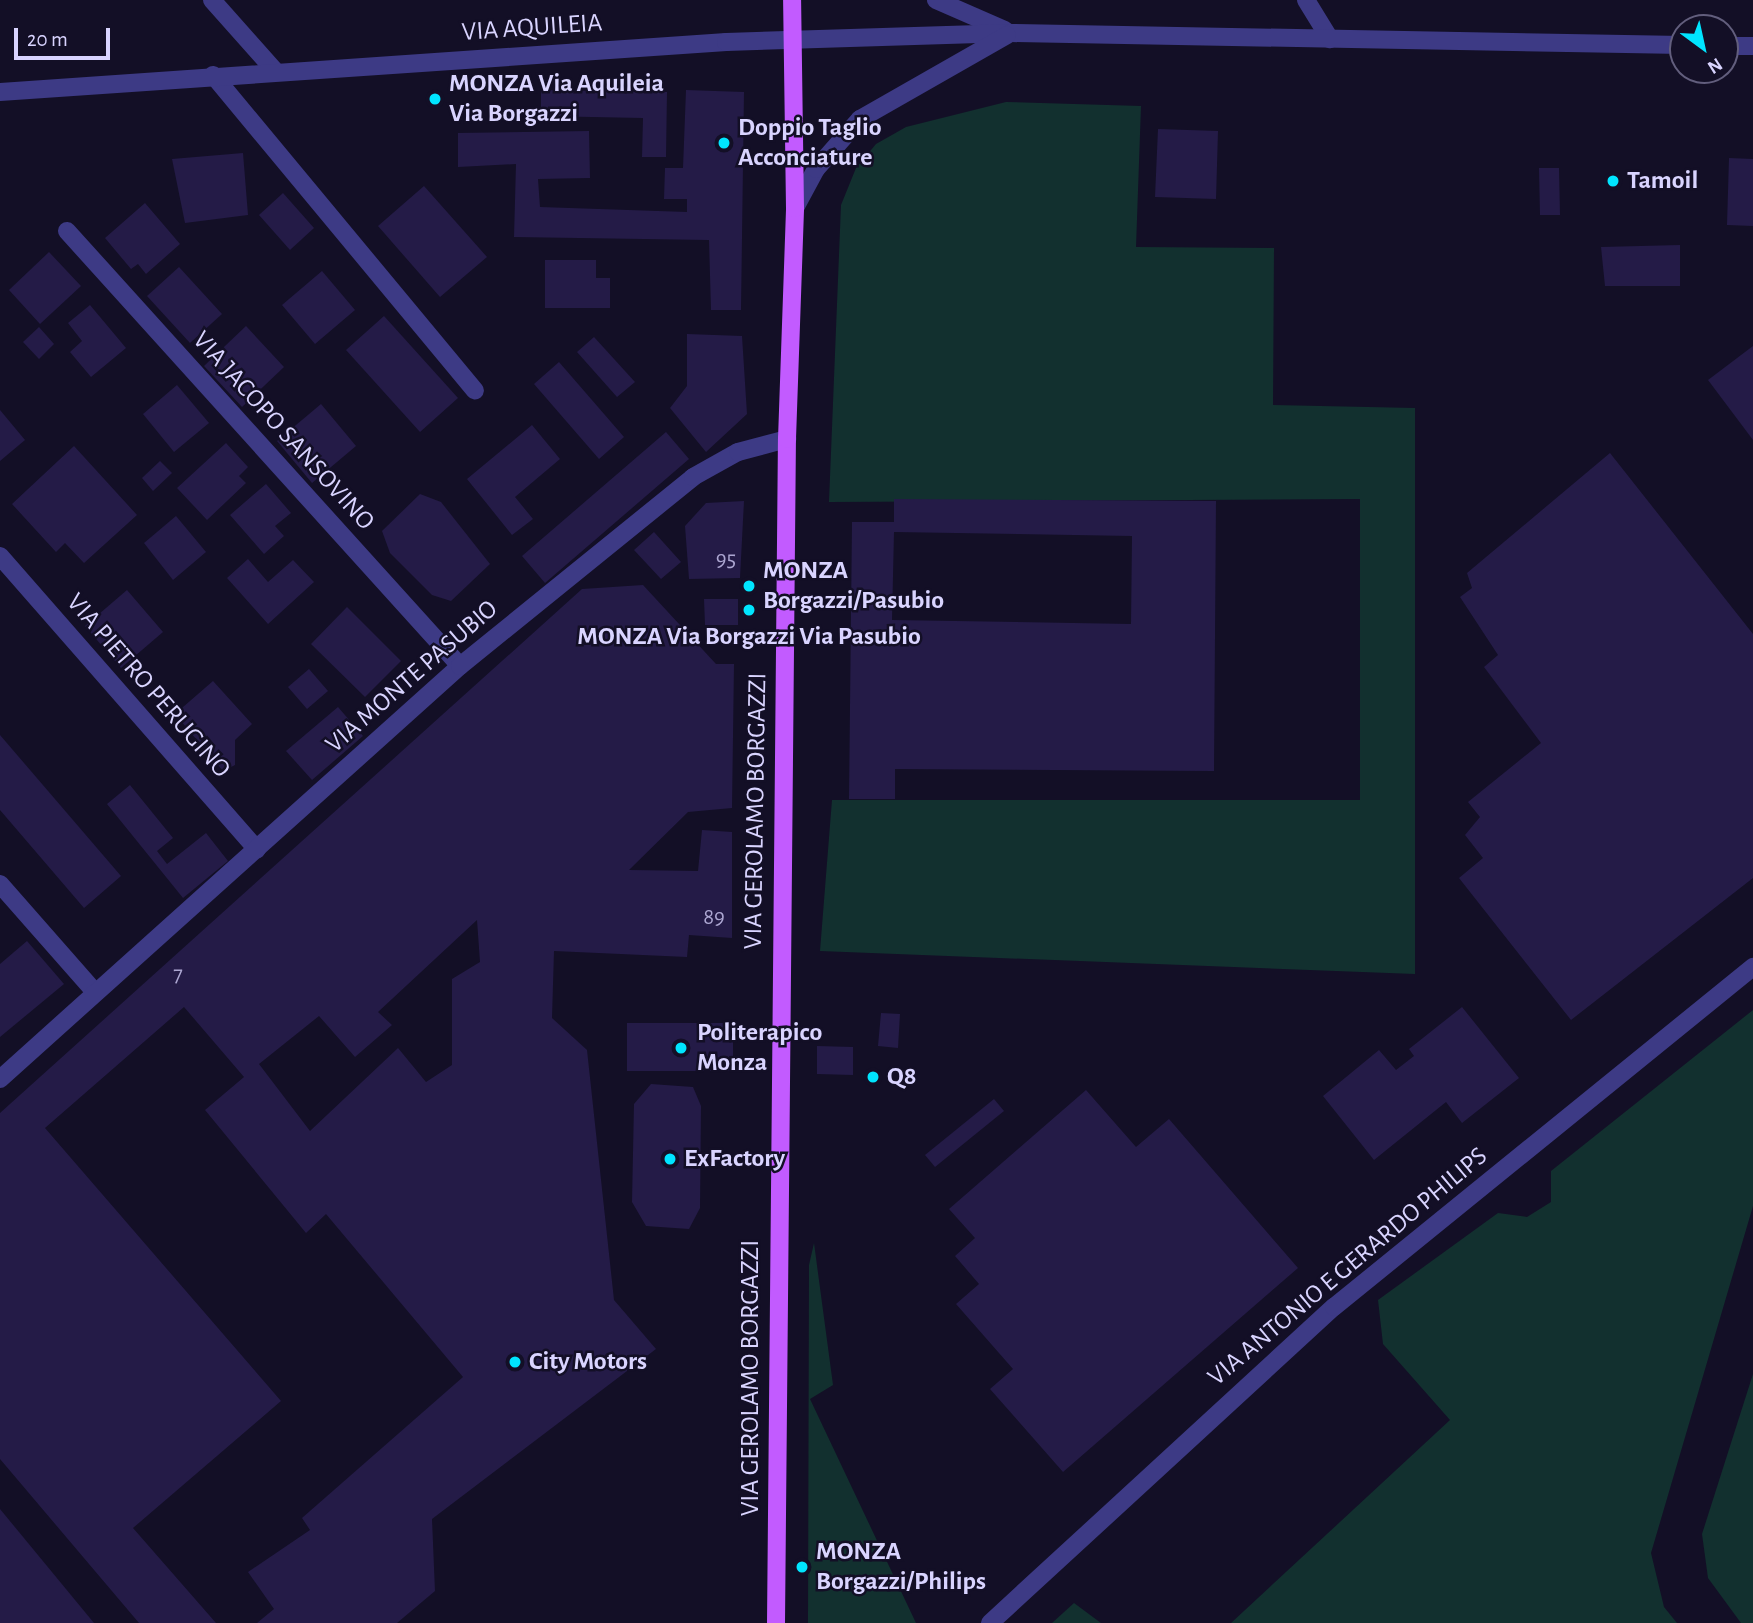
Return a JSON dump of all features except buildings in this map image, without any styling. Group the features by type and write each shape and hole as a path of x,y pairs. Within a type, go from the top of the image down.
{"main road":[{"name":"VIA GEROLAMO BORGAZZI","path":"776,1623 787,439 795,208 792,0"}],"street":[{"path":"212,0 275,71"},
{"path":"936,0 1011,33"},
{"path":"1306,0 1330,39"},
{"path":"795,208 816,169 860,119 1011,33"},
{"name":"VIA AQUILEIA","path":"0,92 213,75 793,40 1011,33 1669,45"},
{"path":"213,75 475,391"},
{"name":"VIA JACOPO SANSOVINO","path":"67,231 460,666"},
{"name":"VIA MONTE PASUBIO","path":"0,1079 460,666 693,477 738,452 787,439"},
{"name":"VIA PIETRO PERUGINO","path":"0,556 257,850"},
{"path":"0,884 95,992"},
{"name":"VIA ANTONIO E GERARDO PHILIPS","path":"990,1623 1334,1307 1753,967"}],"green space":[{"path":"1006,102 1141,106 1136,247 1274,248 1273,405 1415,408 1415,974 820,951 832,800 1360,800 1360,499 829,502 841,205 856,168 876,144 906,127"},
{"path":"1753,1010 1753,1206 1651,1553 1664,1607 1677,1623 1231,1623 1450,1420 1383,1344 1378,1300 1498,1213 1527,1217 1551,1202 1551,1171"},
{"path":"814,1243 833,1385 810,1399 916,1623 808,1623 809,1265"},
{"path":"1753,1374 1753,1623 1741,1623 1708,1578 1702,1534"},
{"path":"1074,1603 1101,1623 1052,1623"}],"place":[{"name":"MONZA Via Aquileia Via Borgazzi","path":"435,99"},
{"name":"Doppio Taglio Acconciature","path":"724,143"},
{"name":"Tamoil","path":"1613,181"},
{"name":"MONZA Borgazzi/Pasubio","path":"749,586"},
{"name":"MONZA Via Borgazzi Via Pasubio","path":"749,610"},
{"name":"Politerapico Monza","path":"681,1048"},
{"name":"Q8","path":"873,1077"},
{"name":"ExFactory","path":"670,1159"},
{"name":"City Motors","path":"515,1362"},
{"name":"MONZA Borgazzi/Philips","path":"802,1567"}]}
